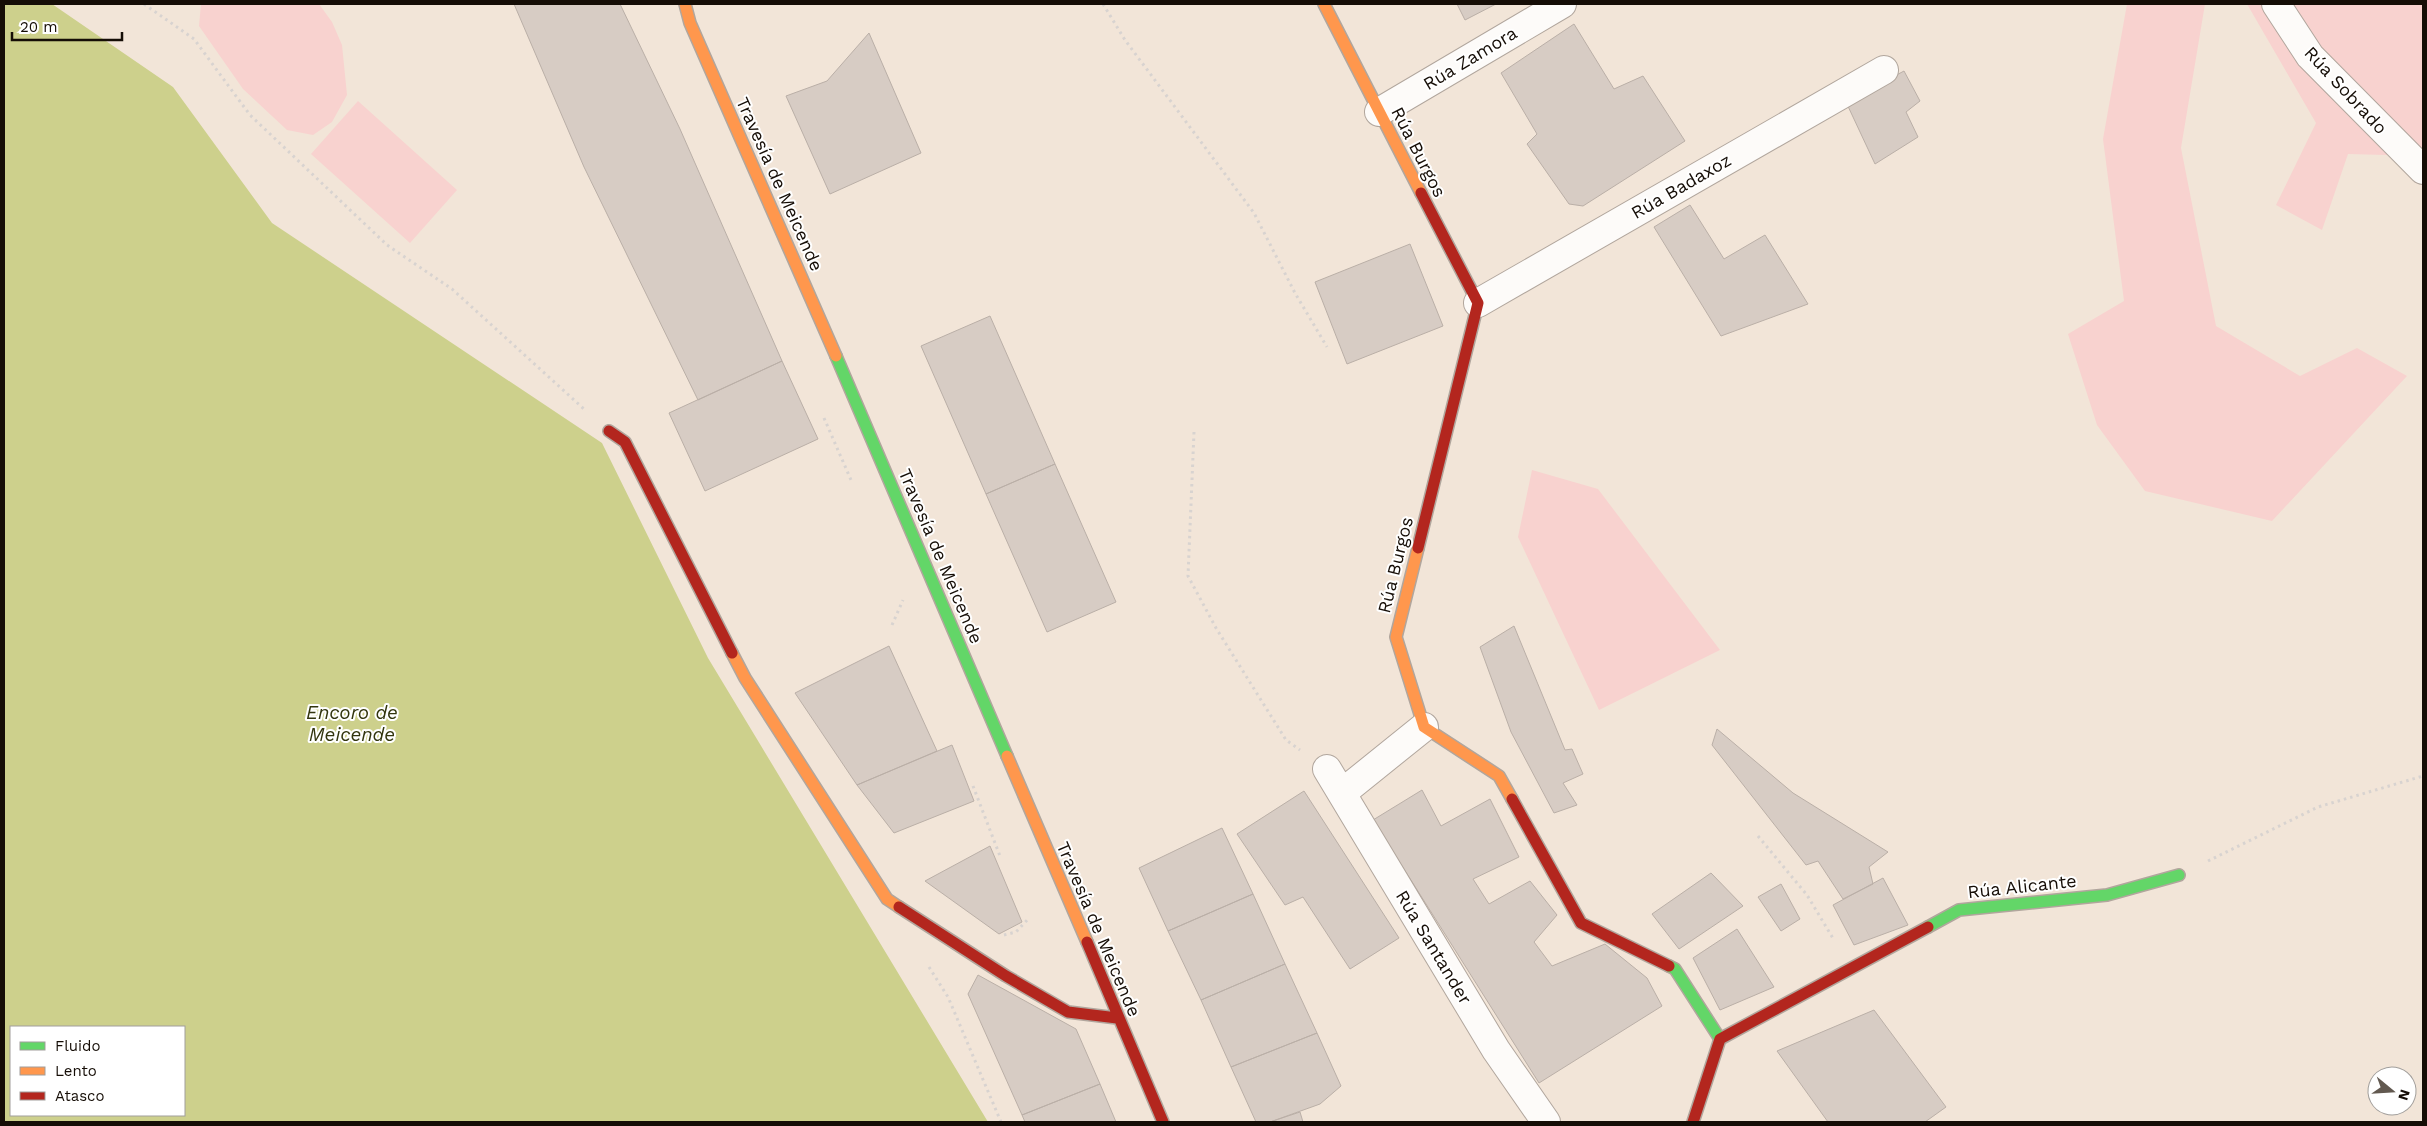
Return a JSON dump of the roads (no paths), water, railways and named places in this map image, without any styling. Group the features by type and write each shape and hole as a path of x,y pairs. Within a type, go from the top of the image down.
{"street":[{"name":"Travesía de Meicende","path":"684,4 690,23 855,398 1163,1122"},
{"name":"Rúa Burgos","path":"1324,4 1478,303 1396,637 1424,727"},
{"name":"Rúa Zamora","path":"1379,112 1562,4"},
{"name":"Rúa Sobrado","path":"2276,4 2310,56 2423,170"},
{"name":"Rúa Badaxoz","path":"1478,303 1884,70"},
{"path":"609,431 625,442 745,678 887,899 1006,976 1068,1012 1118,1018"},
{"path":"1342,793 1424,727 1499,776 1581,923 1675,969 1720,1039 1693,1122"},
{"name":"Rúa Santander","path":"1327,769 1496,1050 1546,1122"},
{"name":"Rúa Alicante","path":"1720,1039 1959,910 2107,895 2179,875"}],"water":[{"name":"Encoro de Meicende","path":"4,4 52,4 173,87 272,223 602,443 708,658 988,1122 4,1122"}]}
